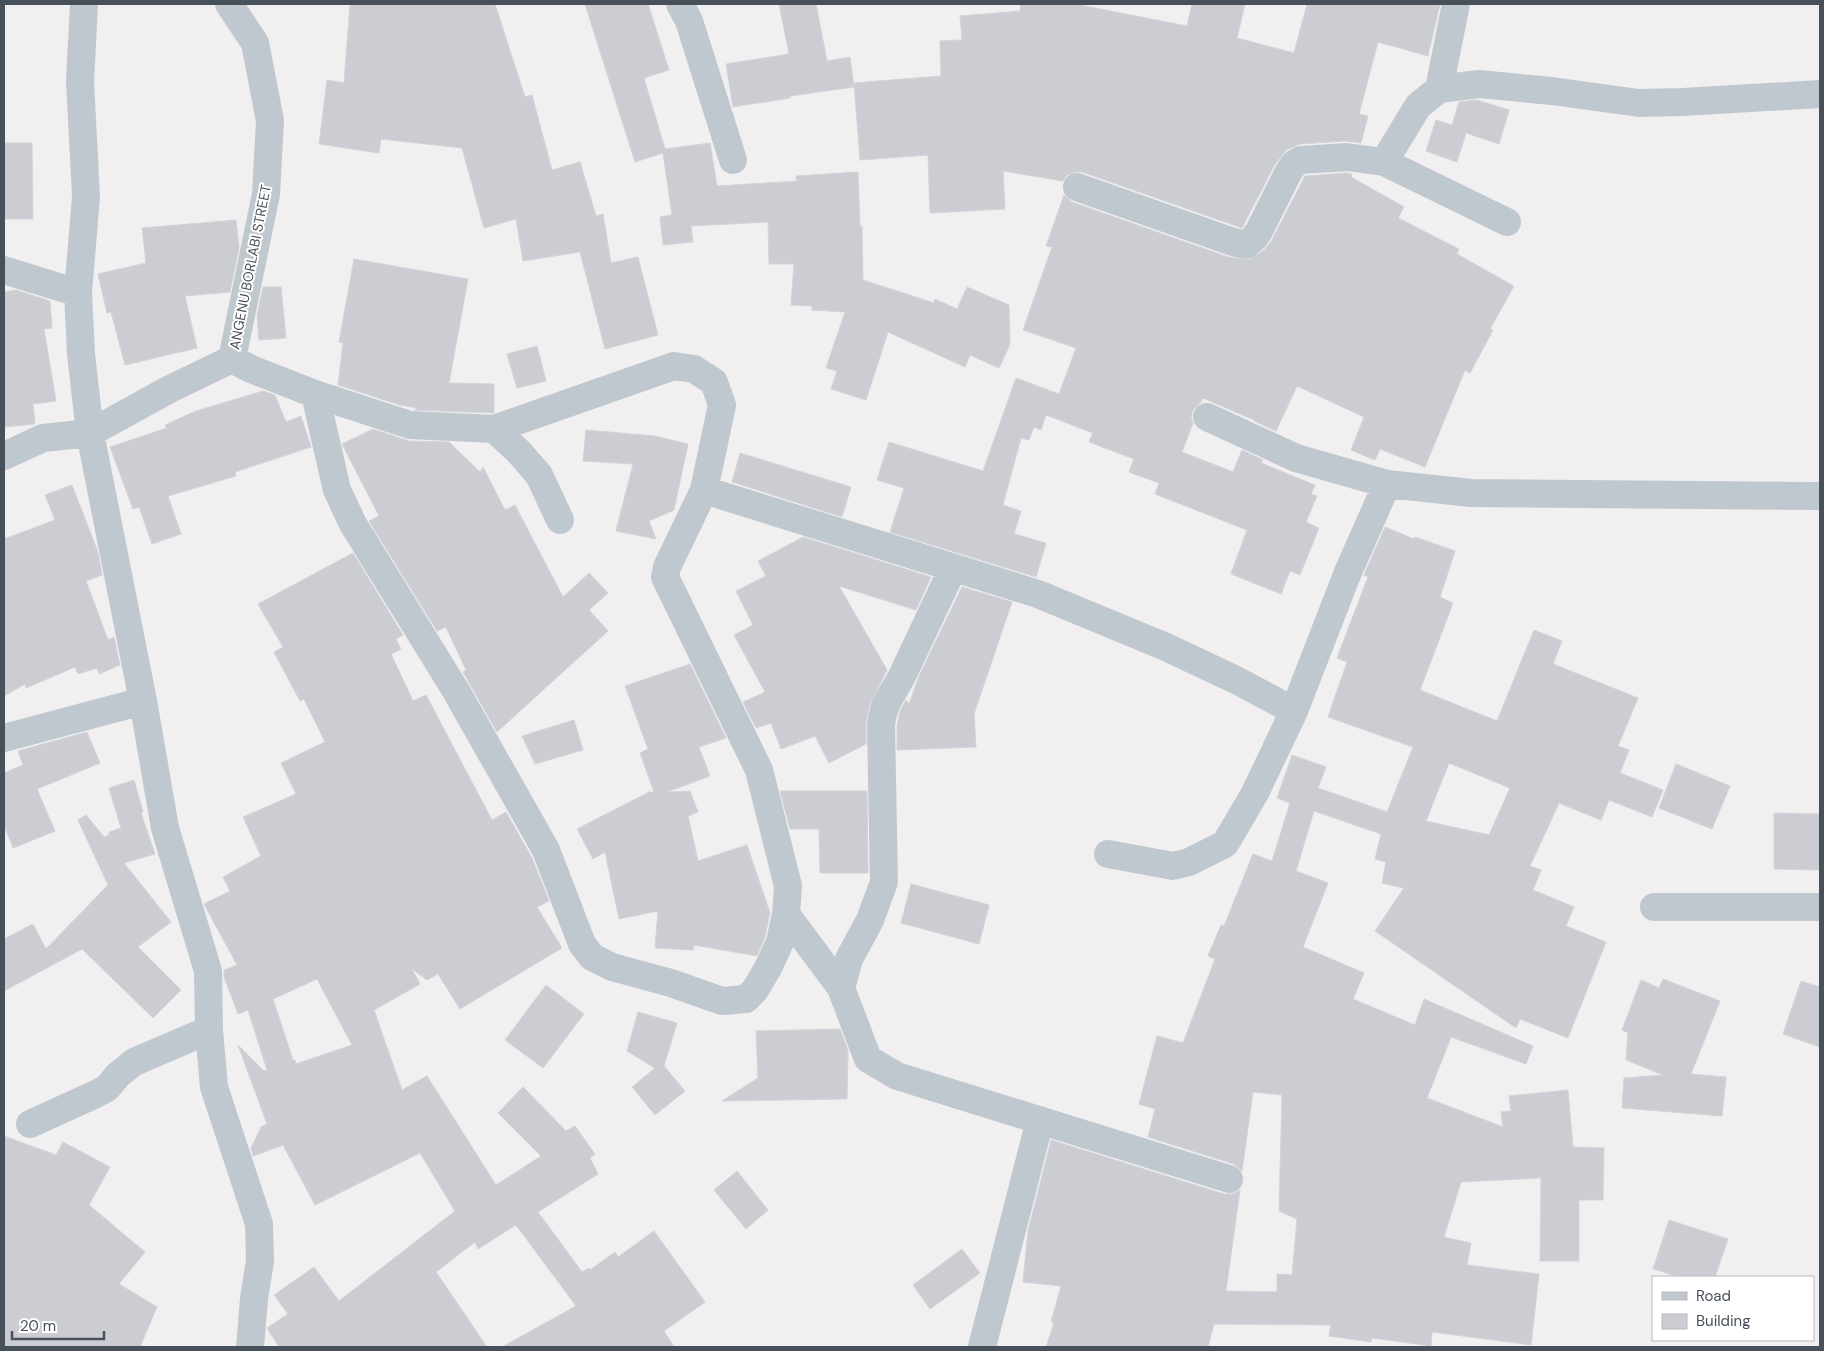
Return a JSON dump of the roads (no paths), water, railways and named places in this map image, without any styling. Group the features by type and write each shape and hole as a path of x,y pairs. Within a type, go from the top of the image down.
{"street":[{"path":"84,4 80,81 86,197 78,293 81,354 90,433 143,701 165,828 208,971 209,1030 214,1087 259,1224 260,1261 254,1299 250,1347"},
{"name":"ANGENU BORLABI STREET","path":"230,4 255,43 270,121 266,194 232,359"},
{"path":"680,4 689,21 734,160"},
{"path":"1438,89 1456,4"},
{"path":"1384,162 1418,106 1438,89 1479,84 1552,90 1639,103 1820,94"},
{"path":"1077,187 1233,242 1246,244 1259,231 1294,164 1301,160 1347,157 1384,162 1507,222"},
{"path":"4,270 78,293"},
{"path":"4,456 44,438 90,433 168,390 232,359 251,369 284,380 314,394 410,425 494,429 674,366 694,369 714,382 722,405 704,490 667,567 665,577 759,770 788,886 786,914 780,942 755,990 746,999 722,1001 671,983 612,967 592,957 582,944 546,850 456,691 353,524 337,490 314,394"},
{"path":"1207,417 1296,458 1387,484 1471,493 1820,496"},
{"path":"494,429 519,452 539,475 560,520"},
{"path":"1108,854 1173,866 1189,862 1225,844 1255,793 1294,711 1348,572 1387,484"},
{"path":"704,490 1038,594 1166,647 1236,680 1294,711"},
{"path":"841,988 849,959 870,920 884,882 882,712 888,698 900,680 953,568"},
{"path":"4,738 143,701"},
{"path":"1654,907 1820,907"},
{"path":"786,914 841,988 868,1059 897,1076 1228,1179"},
{"path":"30,1124 107,1088 118,1074 134,1062 209,1030"},
{"path":"982,1347 1040,1120"}]}
